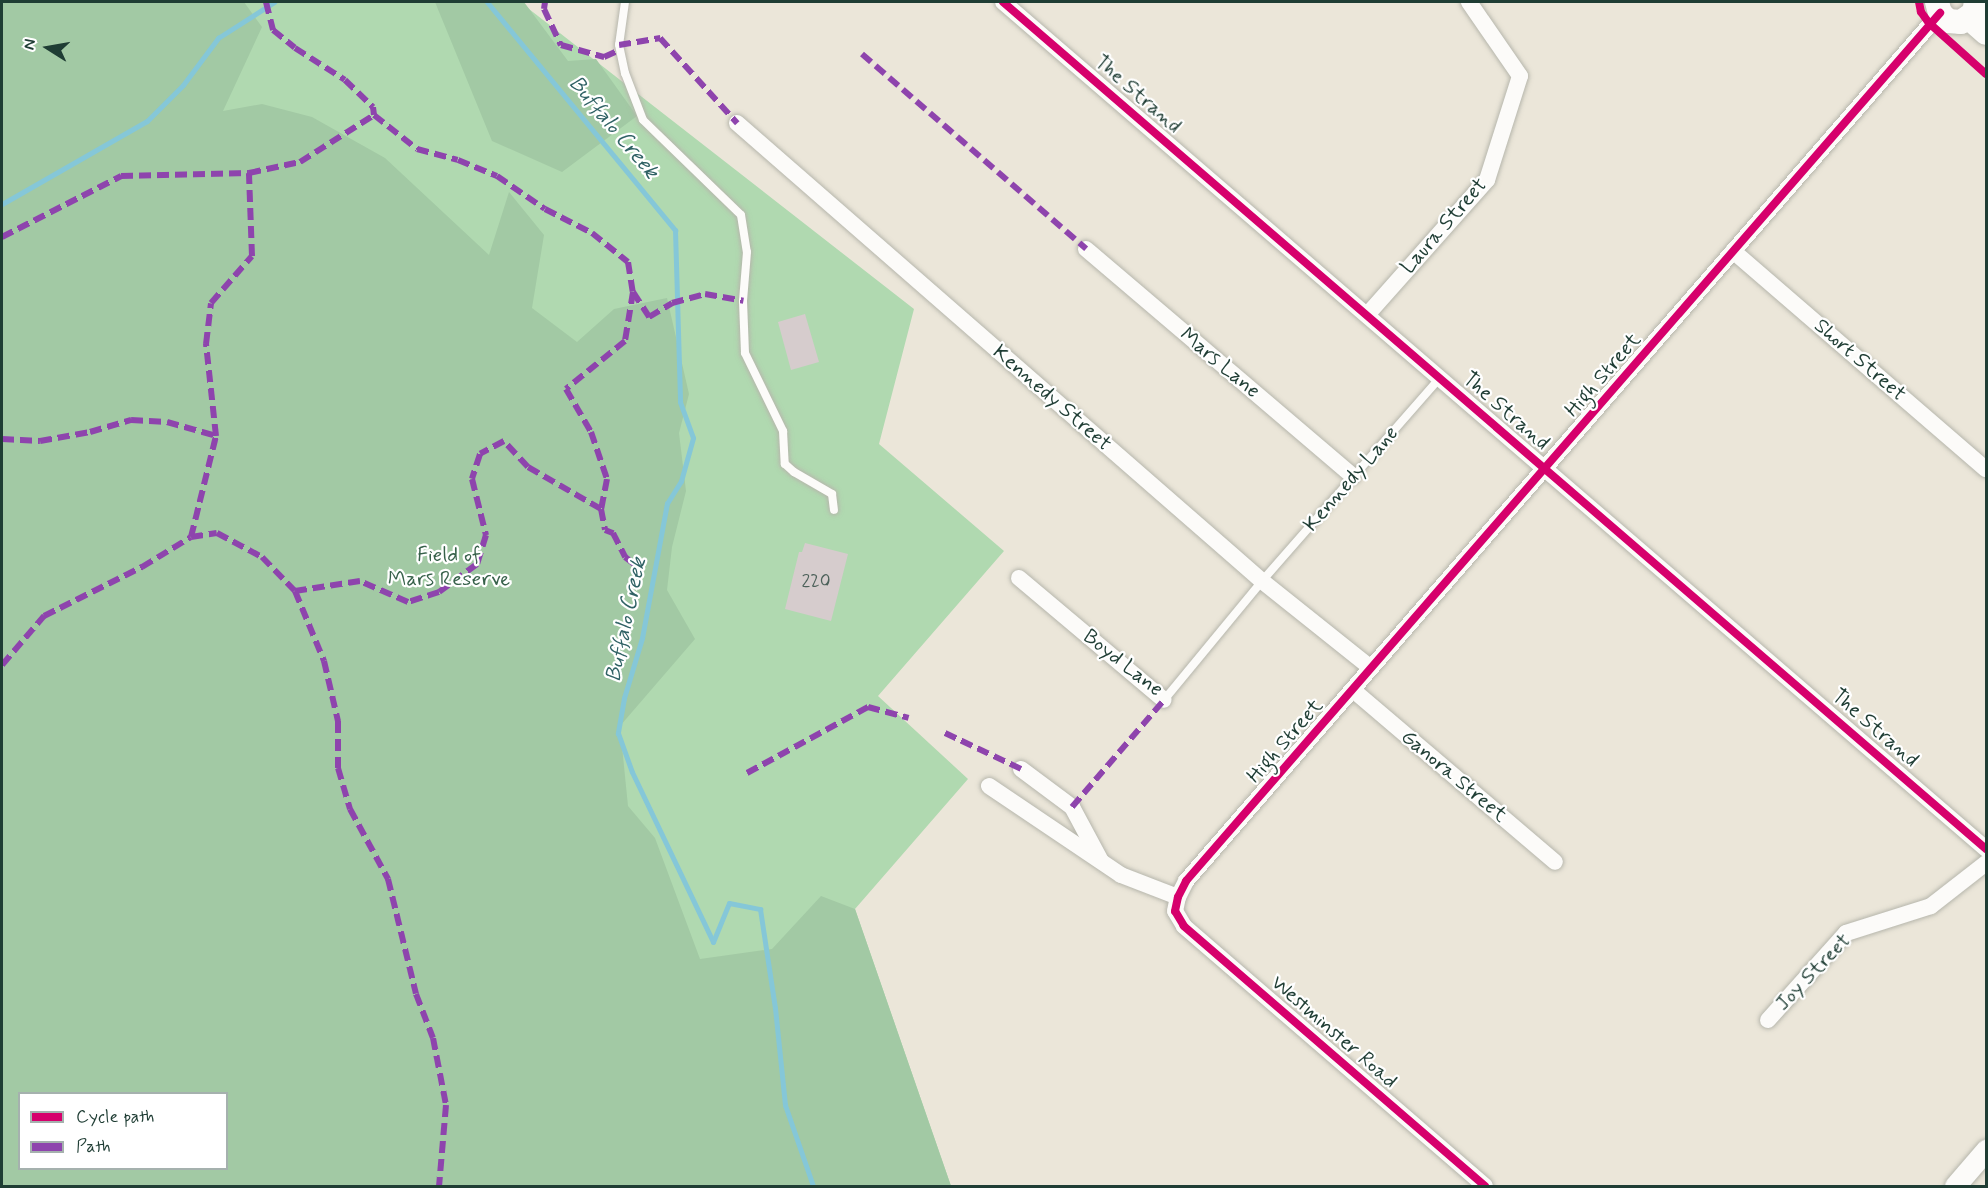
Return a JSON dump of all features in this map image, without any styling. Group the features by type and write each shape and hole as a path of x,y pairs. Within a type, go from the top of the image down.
{"main road":[{"path":"1939,7 1948,21 1961,22 1977,17"}],"street":[{"name":"Laura Street","path":"1367,315 1487,180 1520,76 1469,2"},
{"name":"The Strand","path":"1007,3 1986,849"},
{"name":"High Street","path":"1178,897 1186,882 1546,469 1939,7"},
{"name":"Kennedy Street","path":"737,123 1262,581 1371,668"},
{"name":"Mars Lane","path":"1086,249 1353,476"},
{"name":"Short Street","path":"1733,251 1986,469"},
{"name":"Boyd Lane","path":"1019,578 1164,700"},
{"name":"Ganora Street","path":"1353,690 1555,862"},
{"path":"1021,770 1072,807 1101,862"},
{"path":"989,786 1121,875 1178,897"},
{"name":"Joy Street","path":"1768,1020 1846,933 1932,906 1986,863"},
{"name":"Westminster Road","path":"1178,897 1175,912 1184,926 1485,1186"},
{"path":"1955,1186 1986,1150"}],"lane":[{"path":"626,2 619,45 625,73 643,120 741,215 747,252 743,301 745,353 783,431 785,464 794,472 832,494 834,510"},
{"name":"Kennedy Lane","path":"1262,581 1440,378"},
{"name":"Boyd Lane","path":"1164,700 1262,581"}],"green space":[{"name":"Field of Mars Reserve","path":"2,2 520,2 914,309 879,444 1004,551 878,696 968,779 855,909 951,1186 2,1186"},
{"name":"Field of Mars Reserve","path":"2,2 244,2 262,27 223,111 262,104 312,117 385,158 489,255 509,192 544,235 532,308 577,342 614,309 667,298 689,394 679,433 686,491 672,547 667,590 695,639 620,726 628,806 655,838 700,959 772,949 821,896 855,909 951,1186 2,1186"},
{"path":"435,2 524,2 568,61 596,59 637,116 562,172 492,141"}],"building":[{"path":"805,314 819,362 791,370 778,322"},
{"path":"805,543 848,554 831,621 785,609 799,552 802,552"}],"waterway":[{"path":"2,204 147,121 183,85 218,38 274,2"},
{"name":"Buffalo Creek","path":"487,2 675,230 680,402 693,438 681,481 667,503 642,638 624,698 618,733 632,772 713,942 729,903 760,909 775,1008 785,1105 813,1186"}],"marked path":[{"path":"266,2 273,30 295,48 345,80 373,107 374,115"},
{"path":"545,2 544,9 561,45 604,57 620,50"},
{"path":"619,45 660,38 737,123"},
{"path":"862,54 1086,249"},
{"path":"2,237 121,176 249,173 300,162 374,115 417,149 458,160 497,176 545,209 592,233 628,262 633,292 625,341 566,389 591,432 607,479 601,509 528,467 504,441 480,454 472,479 486,535 477,564 439,592 408,602 360,581 295,591"},
{"path":"191,537 216,436 206,344 211,303 252,256 249,173"},
{"path":"633,292 649,317 672,303 705,294 743,301"},
{"path":"2,439 40,441 90,432 131,420 167,422 216,436"},
{"path":"601,509 605,530 613,533 625,557 637,566"},
{"path":"2,665 44,616 142,567 191,537 217,533 262,557 295,591 324,661 338,721 338,768 350,809 388,879 416,994 433,1038 446,1105 439,1186"},
{"path":"1072,807 1164,700"},
{"path":"747,773 868,707 909,718"},
{"path":"945,733 1021,769"}],"cycle path":[{"path":"1003,2 1986,849"},
{"path":"1919,2 1921,12 1929,23 1986,74"},
{"path":"1485,1186 1184,926 1175,911 1178,897 1186,881 1940,13"}]}
